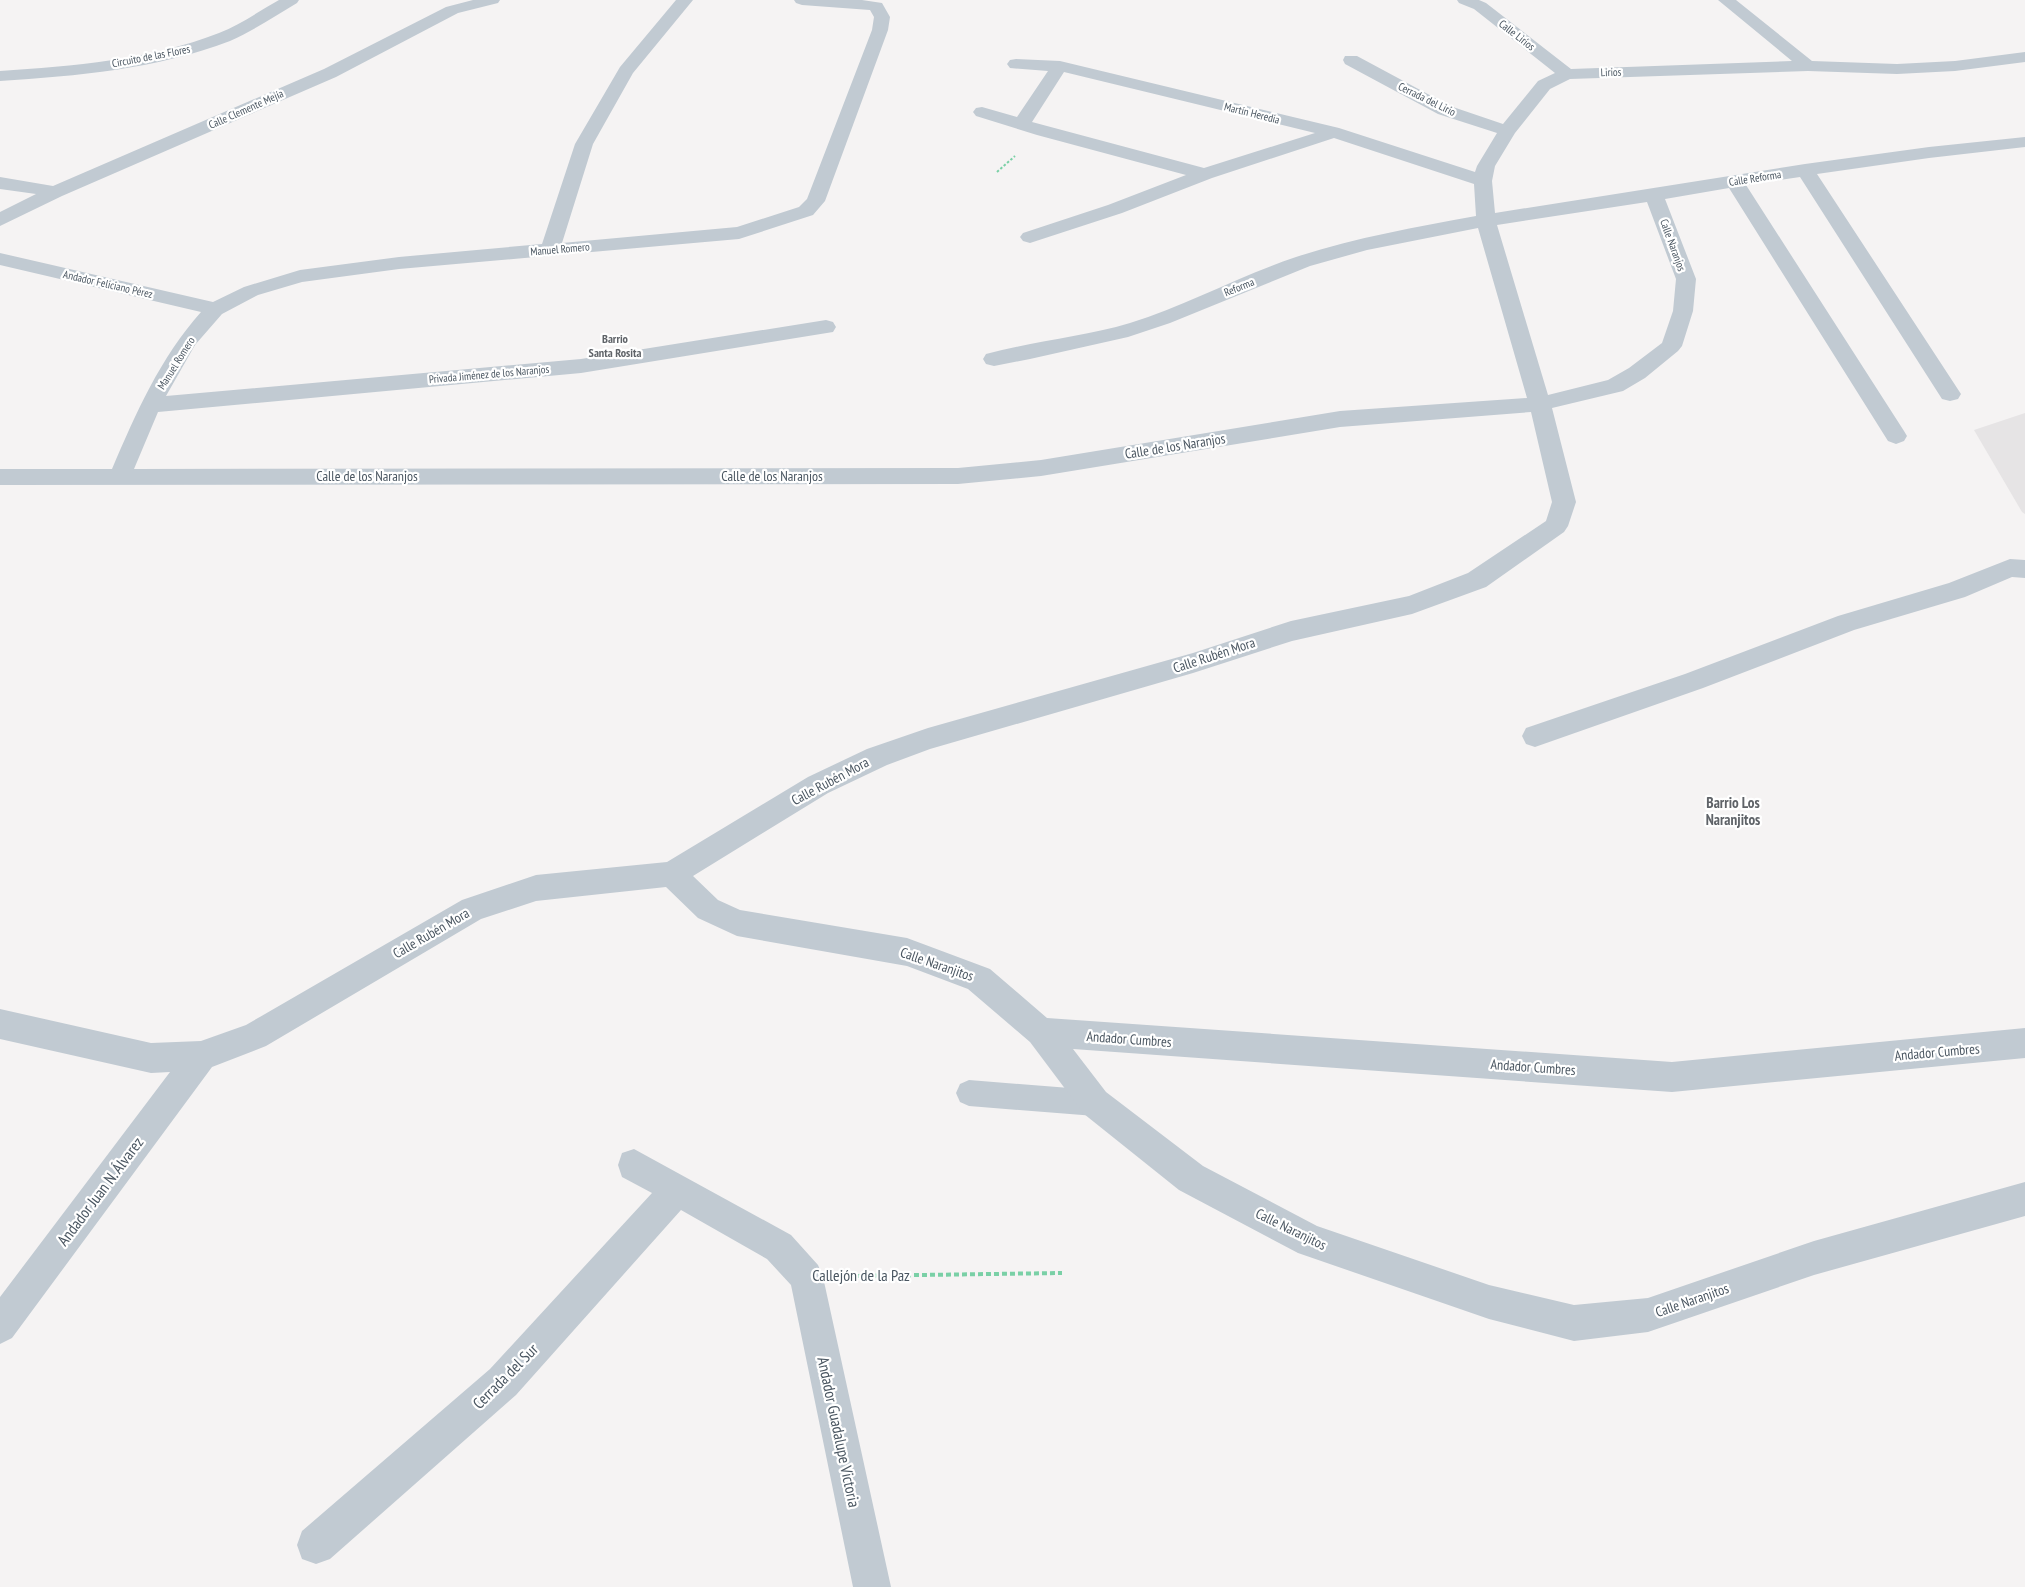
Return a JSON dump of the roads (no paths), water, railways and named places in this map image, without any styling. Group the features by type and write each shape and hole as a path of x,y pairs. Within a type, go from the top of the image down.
{"street":[{"name":"Circuito de las Flores","path":"0,76 51,73 182,51 226,37 291,0"},
{"name":"Calle Clemente Mejía","path":"0,220 56,192 330,73 452,10 492,0"},
{"path":"550,250 584,144 626,72 685,0"},
{"name":"Manuel Romero","path":"120,476 150,405 187,341 215,309 251,291 300,276 399,263 739,233 806,211 816,201 880,30 882,17 876,6 802,0"},
{"name":"Calle Lirios","path":"1464,0 1480,6 1568,74"},
{"path":"1726,0 1808,66"},
{"name":"Lirios","path":"1540,404 1486,221 1483,181 1486,166 1506,132 1544,85 1568,74 1808,66 1897,69 1955,66 2025,57"},
{"name":"Cerrada del Lirio","path":"1351,60 1444,110 1506,132"},
{"name":"Martín Heredia","path":"1016,64 1060,66 1334,132 1483,181"},
{"path":"1021,124 1060,66"},
{"path":"982,112 1205,174"},
{"path":"1030,237 1115,209 1205,174 1334,132"},
{"name":"Calle Reforma","path":"1486,221 1935,150 2025,142"},
{"path":"1805,170 1950,394"},
{"path":"1734,181 1896,436"},
{"path":"0,183 56,192"},
{"name":"Calle Naranjos","path":"1540,404 1615,386 1637,373 1671,346 1683,311 1686,278 1654,194"},
{"name":"Reforma","path":"994,359 1086,342 1141,326 1274,273 1325,255 1387,239 1486,221"},
{"name":"Andador Feliciano Pérez","path":"0,259 215,309"},
{"name":"Privada Jiménez de los Naranjos","path":"150,405 582,366 826,327"},
{"name":"Calle de los Naranjos","path":"10,477 958,476 1041,468 1340,419 1540,404"},
{"name":"Calle Rubén Mora","path":"0,1024 151,1058 201,1056 255,1036 472,909 536,888 672,874 818,785 877,756 928,739 1193,663 1291,631 1412,604 1477,580 1556,526 1564,502 1540,404"},
{"path":"0,490 10,477"},
{"path":"1535,736 1694,681 1847,623 1956,590 2010,568 2025,569"},
{"name":"Calle Naranjitos","path":"672,874 708,909 737,923 907,952 979,979 1041,1032 1095,1103 1191,1178 1310,1241 1489,1302 1574,1323 1648,1315 1814,1258 2025,1199"},
{"name":"Andador Cumbres","path":"1041,1032 1672,1077 2025,1043"},
{"name":"Andador Juan N. Álvarez","path":"0,1326 201,1056"},
{"name":"Callejón de la Paz","path":"634,1165 779,1247 806,1277"},
{"name":"Cerrada del Sur","path":"316,1545 503,1382 677,1190"},
{"name":"Andador Guadalupe Victoria","path":"806,1277 872,1587"}],"lane":[{"path":"970,1093 1095,1103"}],"district":[{"name":"Barrio Santa Rosita","path":"615,346"},
{"name":"Barrio Los Naranjitos","path":"1733,812"}]}
